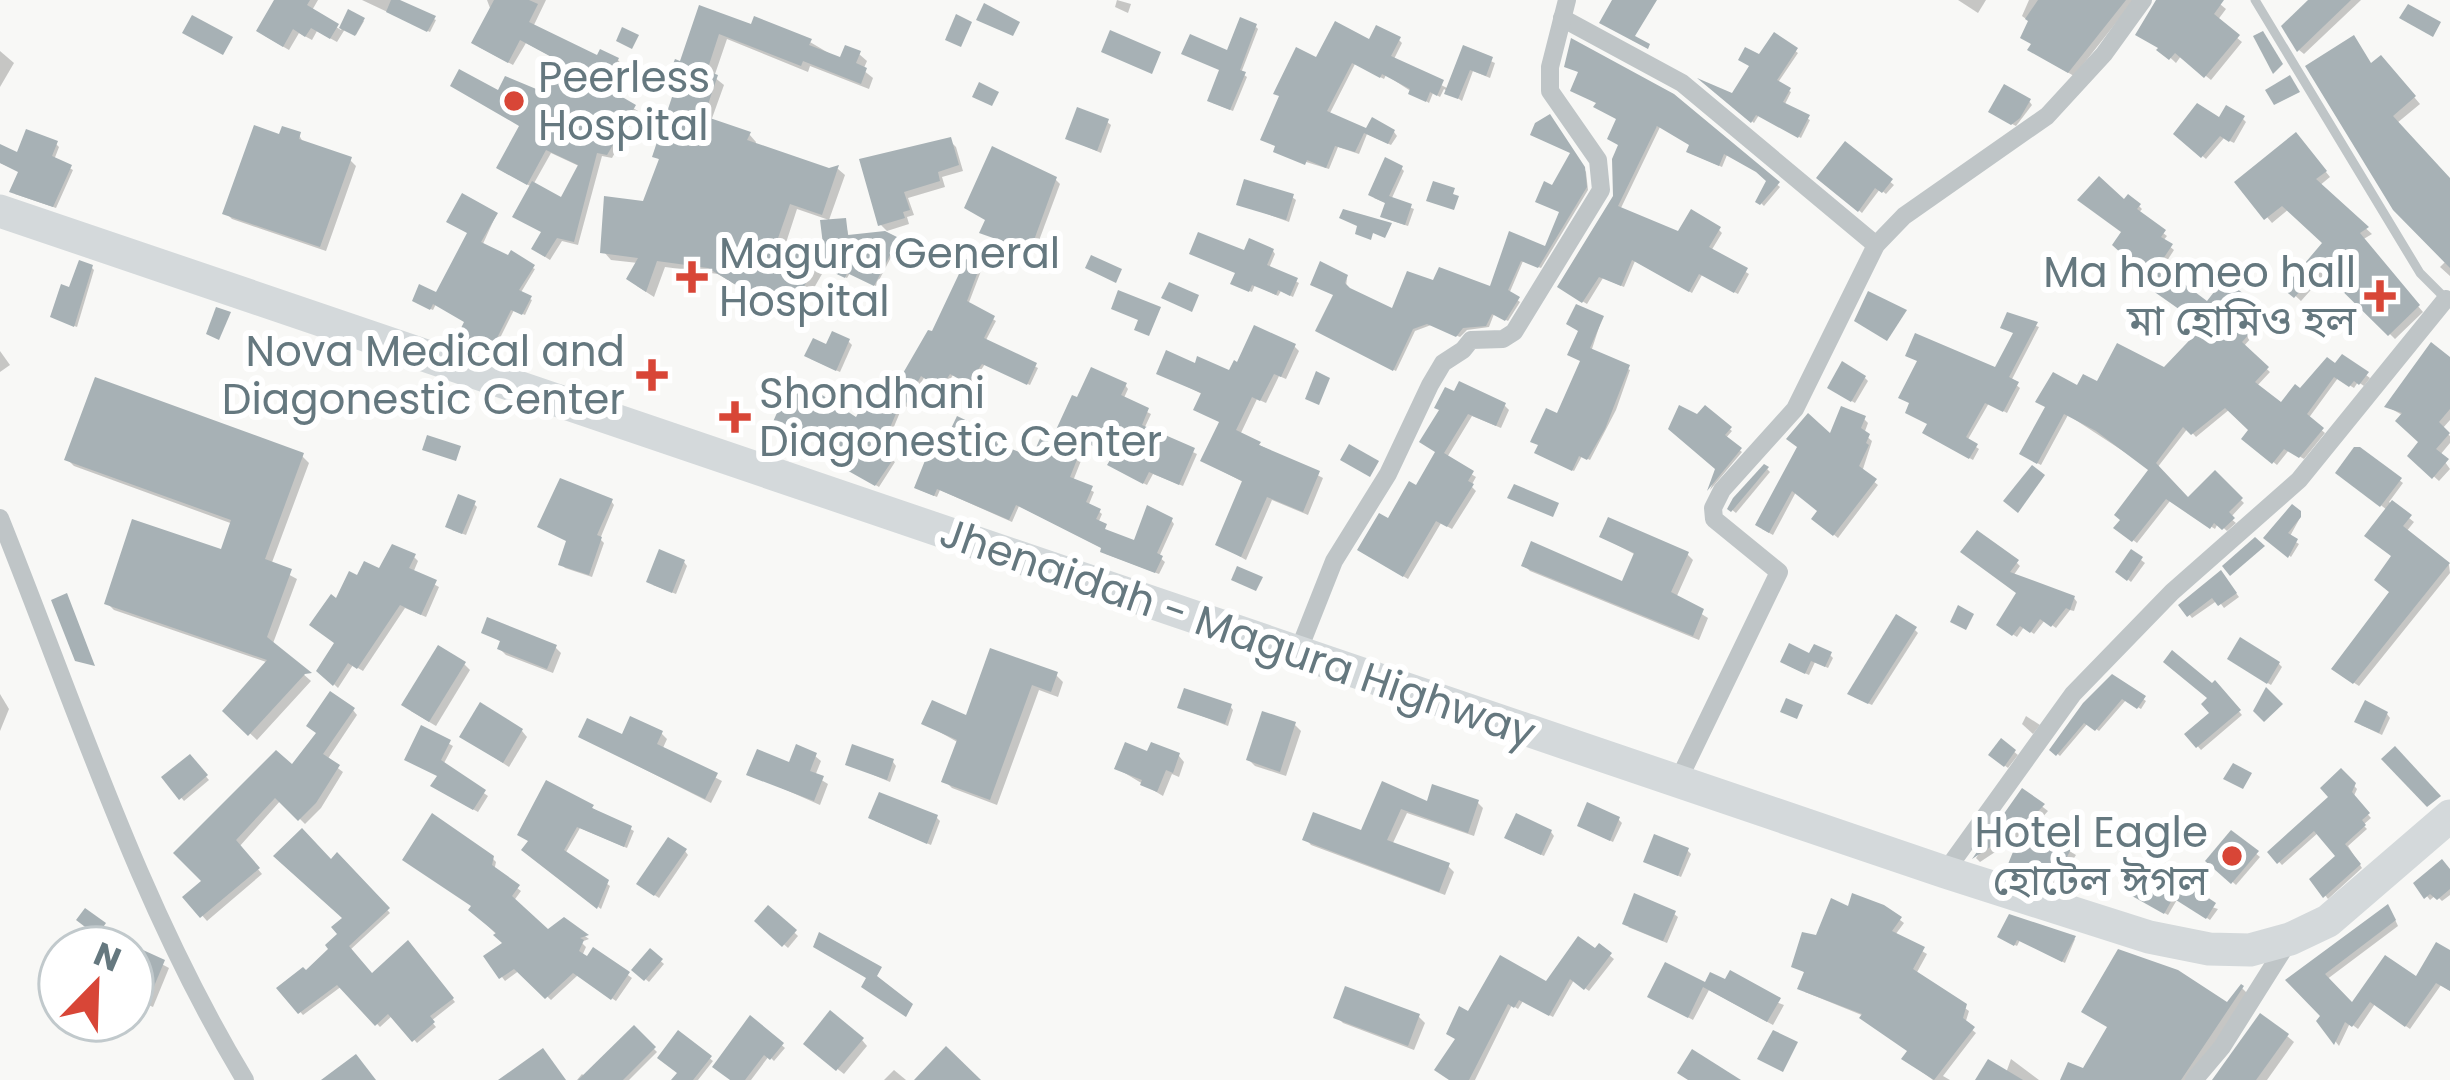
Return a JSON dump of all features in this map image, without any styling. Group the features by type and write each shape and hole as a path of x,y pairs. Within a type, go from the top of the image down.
{"highway":[{"name":"Jhenaidah - Magura Highway","path":"0,211 1945,872 2175,944 2229,952 2290,939 2350,905 2450,816"}],"street":[{"path":"1678,781 1779,572 1714,519 1713,508 1722,490 1795,410 1876,245 1904,216 2048,116 2104,54 2143,0"},
{"path":"1298,652 1334,562 1388,474 1443,363 1471,340 1503,340 1514,332 1601,190 1598,160 1550,91 1550,67 1565,9 1682,83 1876,245"},
{"path":"1945,872 2073,694 2172,592 2299,479 2448,301"},
{"path":"0,518 136,869 245,1080"},
{"path":"2194,1080 2222,1047 2290,939"}],"lane":[{"path":"2255,0 2420,273 2448,301"}],"building":[{"path":"274,0 310,0 307,5 339,24 330,39 311,28 305,37 293,29 283,47 256,31"},
{"path":"391,0 436,16 427,32 386,12"},
{"path":"494,0 538,4 529,22 597,55 600,49 619,58 605,87 636,105 607,155 597,153 574,242 557,238 545,257 531,249 541,232 512,217 532,181 561,197 578,165 546,150 527,185 496,168 519,126 450,86 459,69 498,90 505,76 541,91 557,60 520,40 508,63 471,43"},
{"path":"1612,0 1657,0 1635,36 1650,44 1648,49 1599,23"},
{"path":"2038,0 2126,0 2068,73 2027,50 2031,44 2020,38 2025,19"},
{"path":"2156,0 2224,0 2214,14 2240,35 2204,78 2175,53 2169,60 2135,35"},
{"path":"2308,0 2351,0 2297,52 2281,26"},
{"path":"984,3 1020,22 1013,36 976,20"},
{"path":"2408,4 2441,22 2433,37 2399,18"},
{"name":"Magura General Hospital","path":"699,5 751,24 754,16 812,39 809,45 840,57 845,45 861,51 856,63 867,68 861,84 719,34 707,71 718,75 704,116 751,132 747,140 829,168 839,165 822,215 790,204 777,241 817,264 787,316 708,268 657,261 646,292 626,279 638,258 600,253 604,196 643,201 659,159 652,157 675,88 665,84 675,59 680,61"},
{"path":"348,9 365,18 355,36 339,28"},
{"path":"956,14 972,22 961,47 945,40"},
{"path":"192,15 233,37 223,55 182,33"},
{"path":"1240,17 1257,24 1240,70 1246,72 1230,110 1207,101 1219,70 1181,54 1190,34 1227,50"},
{"path":"1335,21 1369,39 1376,25 1401,37 1391,56 1444,80 1437,96 1430,92 1426,102 1382,74 1380,78 1352,63 1327,111 1366,128 1372,117 1395,130 1388,144 1364,133 1355,152 1335,146 1326,168 1273,152 1275,146 1260,140 1279,96 1273,94 1296,47 1316,57"},
{"path":"622,27 639,35 632,49 616,41"},
{"path":"1110,30 1161,52 1152,74 1101,52"},
{"path":"2263,31 2283,64 2273,74 2253,36"},
{"path":"1774,32 1798,48 1777,80 1791,88 1783,102 1810,115 1798,138 1756,115 1751,123 1697,78 1732,93 1749,66 1738,60 1745,47 1759,54"},
{"path":"2354,35 2371,63 2381,55 2416,96 2393,116 2450,178 2450,268 2393,210 2305,66"},
{"path":"1571,38 1674,94 1780,182 1760,205 1755,202 1766,181 1756,172 1724,154 1719,166 1686,152 1689,145 1657,126 1618,206 1678,231 1691,209 1721,227 1709,247 1748,268 1734,293 1699,274 1689,292 1632,260 1621,286 1599,277 1582,303 1557,287 1613,196 1612,159 1618,145 1607,139 1616,119 1570,91 1578,72 1564,67"},
{"path":"1463,45 1493,57 1486,76 1470,70 1458,99 1444,94"},
{"path":"2290,75 2300,92 2274,105 2265,90"},
{"path":"979,82 999,92 992,106 972,97"},
{"path":"2004,84 2031,99 2011,125 1988,112"},
{"path":"2197,103 2219,117 2226,105 2245,116 2229,142 2220,136 2201,158 2173,134"},
{"path":"1077,107 1109,119 1097,151 1065,139"},
{"path":"1550,114 1585,167 1587,187 1538,268 1521,261 1508,290 1520,297 1505,321 1492,314 1486,326 1463,328 1456,337 1427,324 1413,329 1393,371 1315,331 1333,295 1310,285 1320,261 1348,275 1345,283 1350,288 1392,308 1407,271 1433,280 1439,267 1490,286 1509,231 1545,246 1559,212 1535,202 1544,181 1552,185 1570,153 1530,135 1535,123"},
{"path":"254,125 279,134 282,126 301,132 299,139 352,157 320,247 222,214"},
{"path":"26,129 58,141 52,156 72,165 53,207 9,192 18,172 0,163 0,144 17,152"},
{"path":"2296,132 2327,171 2316,179 2369,227 2360,233 2420,305 2388,336 2320,269 2294,298 2283,289 2322,243 2282,206 2264,220 2234,182"},
{"path":"951,137 959,165 938,172 940,181 904,192 910,210 903,212 905,218 878,226 859,159"},
{"path":"1845,141 1893,179 1882,193 1875,188 1858,212 1816,178"},
{"path":"992,146 1057,177 1030,251 979,233 985,220 964,208"},
{"path":"1385,157 1403,166 1389,196 1412,204 1405,225 1380,217 1385,203 1368,195"},
{"path":"2099,176 2124,199 2128,194 2141,204 2137,209 2166,230 2161,237 2173,244 2163,259 2184,274 2179,280 2207,301 2224,279 2244,294 2230,312 2252,331 2242,342 2269,367 2255,382 2281,402 2327,357 2335,363 2342,354 2369,372 2359,385 2354,381 2349,387 2334,377 2307,414 2324,428 2299,458 2284,449 2272,464 2241,439 2248,430 2225,408 2191,435 2183,427 2156,463 2188,497 2215,470 2243,498 2229,512 2235,518 2222,530 2214,523 2210,529 2166,499 2132,542 2113,528 2120,520 2114,515 2148,470 2096,431 2064,414 2037,464 2019,454 2045,407 2035,402 2053,372 2077,385 2083,374 2097,381 2117,343 2164,367 2203,326 2146,286 2151,280 2112,245 2121,232 2077,200"},
{"path":"1244,179 1294,194 1286,220 1236,205"},
{"path":"1433,181 1455,188 1453,194 1459,196 1454,210 1426,201"},
{"path":"462,193 498,213 481,242 508,255 511,250 535,265 519,290 532,296 522,315 511,310 495,342 486,338 480,349 457,336 464,322 433,304 430,310 412,301 419,284 436,292 467,233 446,222"},
{"path":"1343,209 1392,223 1385,238 1373,233 1371,240 1355,234 1357,226 1339,218"},
{"path":"846,218 848,235 885,231 899,238 874,286 826,269 820,220"},
{"path":"1198,232 1244,250 1249,238 1274,249 1267,265 1298,278 1290,296 1252,285 1249,292 1230,284 1235,273 1189,254"},
{"path":"1091,255 1122,269 1116,283 1085,268"},
{"path":"966,259 980,266 967,301 995,316 984,338 1037,363 1027,385 982,364 968,384 950,374 940,389 921,376 904,407 900,404 881,449 894,458 875,486 843,468 848,461 801,431 797,442 769,431 793,376 856,417 867,397 884,406 928,330 932,331"},
{"path":"79,260 93,265 74,327 50,317 61,284 69,287"},
{"path":"1169,282 1199,295 1192,312 1161,298"},
{"path":"1118,290 1161,307 1149,336 1134,330 1138,320 1111,309"},
{"path":"1868,291 1907,310 1887,341 1854,321"},
{"path":"1576,304 1604,316 1590,348 1630,365 1605,429 1587,460 1579,456 1572,471 1534,453 1538,445 1530,442 1546,408 1557,413 1580,361 1567,355 1578,331 1566,324"},
{"path":"216,307 231,312 219,340 206,334"},
{"path":"2007,312 2038,322 2009,377 2019,382 2003,412 1985,403 1966,437 1978,444 1969,459 1922,433 1927,424 1905,413 1909,403 1898,398 1917,361 1905,356 1915,333 1995,367 2013,333 2000,328"},
{"path":"1254,325 1296,344 1281,377 1274,374 1260,401 1252,397 1236,430 1320,471 1303,512 1267,497 1241,557 1215,545 1242,481 1200,461 1219,422 1193,410 1201,393 1156,374 1166,350 1195,363 1197,356 1229,370"},
{"path":"832,331 850,339 836,371 804,356 813,338 826,344"},
{"path":"2431,342 2450,357 2450,409 2439,422 2450,433 2436,449 2449,459 2432,479 2407,456 2418,442 2395,421 2402,413 2384,407"},
{"path":"1842,361 1866,376 1851,402 1827,388"},
{"path":"1091,367 1127,383 1121,395 1149,408 1142,425 1195,448 1179,485 1149,472 1143,484 1107,465 1113,455 1084,442 1070,477 1093,486 1086,502 1101,509 1096,519 1107,524 1105,529 1134,540 1147,505 1173,518 1157,553 1163,556 1155,573 1100,552 1101,548 1016,505 1009,520 937,489 934,496 914,488 936,433 947,437 957,416 999,436 996,443 1032,457 1045,427 1055,432"},
{"path":"1316,371 1330,378 1319,405 1305,399"},
{"path":"95,377 304,453 265,559 292,569 267,637 312,673 305,674 248,736 222,711 267,660 104,604 132,519 221,549 231,520 64,460"},
{"path":"1459,381 1506,403 1496,426 1468,414 1444,453 1474,471 1468,481 1474,484 1447,527 1436,521 1403,577 1357,550 1379,513 1388,518 1409,481 1416,485 1435,452 1419,442 1439,410 1434,408 1445,387 1454,391"},
{"path":"1679,405 1697,414 1705,405 1732,427 1725,435 1742,448 1707,491 1715,469 1668,429"},
{"path":"1841,406 1866,416 1861,428 1870,434 1869,445 1859,466 1877,479 1833,536 1811,519 1817,511 1792,491 1769,533 1755,525 1797,447 1786,439 1808,413 1830,433"},
{"path":"427,435 461,446 456,461 422,450"},
{"path":"1349,444 1379,461 1370,477 1340,460"},
{"path":"2354,447 2402,478 2380,507 2335,473"},
{"path":"1764,464 1769,467 1731,512 1727,509 1733,498"},
{"path":"2032,465 2045,475 2018,513 2003,501"},
{"path":"560,478 613,499 597,535 602,537 589,575 558,565 566,541 537,527"},
{"path":"1514,484 1559,503 1553,517 1507,498"},
{"path":"458,494 476,501 462,534 445,527"},
{"path":"2392,500 2412,515 2403,526 2450,563 2353,684 2331,669 2389,592 2374,580 2391,556 2364,536"},
{"path":"2292,504 2301,517 2288,533 2298,539 2288,558 2263,538"},
{"path":"1608,517 1689,552 1671,592 1704,609 1693,636 1521,566 1531,541 1622,581 1634,553 1599,537"},
{"path":"1977,530 2019,560 2010,572 2075,596 2070,610 2066,608 2051,627 2040,619 2030,633 2020,626 2012,636 1996,625 2016,593 1960,552"},
{"path":"2255,537 2265,546 2230,576 2222,566"},
{"path":"392,544 416,554 409,568 437,580 421,615 400,605 357,669 348,663 333,686 316,671 334,643 309,625 331,594 336,598 349,571 357,575 364,561 379,568"},
{"path":"659,549 685,560 672,593 646,582"},
{"path":"2131,549 2143,557 2127,581 2115,572"},
{"path":"1237,566 1263,577 1256,591 1231,580"},
{"path":"2221,570 2237,593 2218,606 2212,598 2187,617 2178,605"},
{"path":"67,593 95,666 75,661 51,600"},
{"path":"1958,605 1974,614 1966,630 1950,622"},
{"path":"1896,614 1917,627 1868,704 1847,694"},
{"path":"487,617 557,645 547,669 497,649 500,641 481,633"},
{"path":"2240,637 2280,662 2267,684 2227,659"},
{"path":"1789,643 1809,653 1814,644 1832,652 1825,667 1811,661 1805,674 1780,662"},
{"path":"438,645 466,662 429,722 401,705"},
{"path":"990,648 1058,672 1051,692 1032,685 990,800 941,782 957,740 921,724 932,700 966,715"},
{"path":"2172,650 2212,683 2215,680 2241,710 2196,748 2184,734 2209,713 2201,704 2207,698 2163,662"},
{"path":"2112,674 2146,696 2137,709 2122,699 2095,731 2084,723 2056,756 2049,750 2083,703"},
{"path":"2266,687 2283,704 2264,722 2253,711"},
{"path":"1184,688 1232,704 1225,724 1177,708"},
{"path":"330,691 355,708 323,754 340,765 316,803 298,821 275,798 236,840 260,868 200,918 182,897 201,881 173,853 276,750 292,764 316,733 306,726"},
{"path":"1786,698 1803,705 1797,719 1780,712"},
{"path":"2365,700 2388,712 2379,733 2354,722"},
{"path":"480,702 523,729 503,763 459,737"},
{"path":"1262,711 1296,722 1280,772 1246,760"},
{"path":"630,716 663,731 657,744 718,773 705,799 578,737 587,718 622,734"},
{"path":"421,725 451,740 441,760 486,790 473,810 430,786 437,776 404,760"},
{"path":"2001,738 2016,750 2004,767 1988,755"},
{"path":"1125,742 1147,751 1151,742 1180,753 1173,773 1166,770 1157,792 1114,769"},
{"path":"796,744 817,753 810,771 824,776 814,801 746,775 757,749 789,762"},
{"path":"852,744 894,759 887,780 845,765"},
{"path":"2395,746 2441,796 2427,807 2381,759"},
{"path":"190,754 208,775 179,800 161,777"},
{"path":"2233,763 2252,773 2243,789 2223,779"},
{"path":"2341,768 2356,783 2352,792 2370,813 2362,820 2366,825 2345,844 2361,864 2323,898 2309,879 2335,856 2314,831 2277,864 2267,852 2328,797 2320,788"},
{"path":"546,780 632,826 624,847 577,827 564,850 609,880 597,909 521,850 528,841 517,835"},
{"path":"1382,781 1427,801 1432,784 1479,800 1468,833 1401,809 1387,840 1450,863 1439,892 1302,840 1313,812 1361,830"},
{"path":"2022,788 2045,804 2027,823 2072,847 2049,883 2006,869 2024,825 1972,859"},
{"path":"879,792 938,815 927,844 868,818"},
{"path":"1587,802 1620,817 1610,841 1577,826"},
{"path":"432,813 494,856 492,865 520,885 512,896 548,929 564,917 589,935 580,938 584,940 579,951 587,956 593,947 630,972 611,1000 573,973 545,999 514,969 499,979 483,956 502,943 493,935 496,933 468,910 471,906 402,860"},
{"path":"1516,813 1552,830 1541,855 1504,838"},
{"path":"302,828 331,859 337,852 390,908 349,946 372,973 408,940 454,998 430,1016 435,1022 412,1042 388,1014 375,1026 337,985 298,1014 276,988 303,967 306,970 328,949 325,945 337,934 331,927 342,918 273,856"},
{"name":"Hotel Eagle হোটেল ঈগল","path":"2231,830 2259,851 2231,884 2205,861"},
{"path":"1654,834 1689,848 1678,876 1643,862"},
{"path":"668,837 687,849 654,896 636,884"},
{"path":"2442,859 2450,869 2450,889 2437,900 2430,894 2424,899 2413,883"},
{"path":"2139,869 2178,889 2164,914 2125,892"},
{"path":"2186,883 2216,903 2206,919 2176,900"},
{"path":"1634,893 1676,911 1663,941 1622,924"},
{"path":"1852,893 1902,917 1892,931 1925,947 1913,969 1967,1004 1963,1018 1975,1027 1934,1080 1901,1059 1907,1051 1859,1018 1862,1014 1797,989 1804,972 1791,967 1802,932 1816,935 1831,898 1848,906"},
{"path":"2388,904 2396,920 2325,974 2352,1002 2385,955 2416,976 2436,942 2450,950 2450,991 2436,983 2405,1027 2370,1002 2352,1027 2345,1022 2334,1045 2316,1021 2320,1016 2285,980"},
{"path":"768,905 797,930 782,947 754,921"},
{"path":"85,908 106,923 81,924 76,920"},
{"path":"2009,914 2076,936 2062,962 2017,940 2014,946 1997,937"},
{"path":"819,932 882,967 877,976 913,1004 906,1017 861,987 866,978 813,947"},
{"path":"1578,936 1612,953 1584,990 1570,979 1549,1016 1519,1000 1514,1008 1508,1004 1469,1080 1449,1080 1434,1070 1455,1039 1446,1034 1459,1006 1468,1011 1500,955 1546,981"},
{"path":"650,948 663,959 644,981 631,970"},
{"path":"2118,949 2178,970 2227,1002 2244,986 2181,1080 2060,1080 2068,1062 2083,1068 2107,1027 2081,1012"},
{"path":"156,956 165,960 156,982"},
{"path":"1665,962 1705,982 1710,972 1725,979 1730,970 1781,998 1767,1022 1703,987 1688,1018 1647,997"},
{"path":"1345,986 1420,1014 1408,1046 1333,1018"},
{"path":"830,1010 864,1038 836,1071 803,1044"},
{"path":"2260,1013 2289,1034 2256,1080 2212,1080"},
{"path":"750,1015 784,1043 770,1060 764,1055 745,1080 730,1080 712,1067"},
{"path":"634,1025 656,1047 623,1080 578,1080"},
{"path":"678,1030 712,1056 693,1080 671,1080 677,1073 657,1058"},
{"path":"1773,1030 1798,1042 1783,1072 1757,1059"},
{"path":"946,1046 981,1080 914,1080"},
{"path":"543,1048 566,1080 498,1080"},
{"path":"1692,1049 1741,1080 1688,1080 1677,1073"},
{"path":"356,1054 376,1080 321,1080"},
{"path":"1988,1059 2023,1080 1975,1080"}],"place":[{"name":"Peerless Hospital","path":"514,101"},
{"name":"Magura General Hospital","path":"692,277"},
{"name":"Ma homeo hall মা হোমিও হল","path":"2380,296"},
{"name":"Nova Medical and Diagonestic Center","path":"652,375"},
{"name":"Shondhani Diagonestic Center","path":"735,417"},
{"name":"Hotel Eagle হোটেল ঈগল","path":"2232,856"}]}
